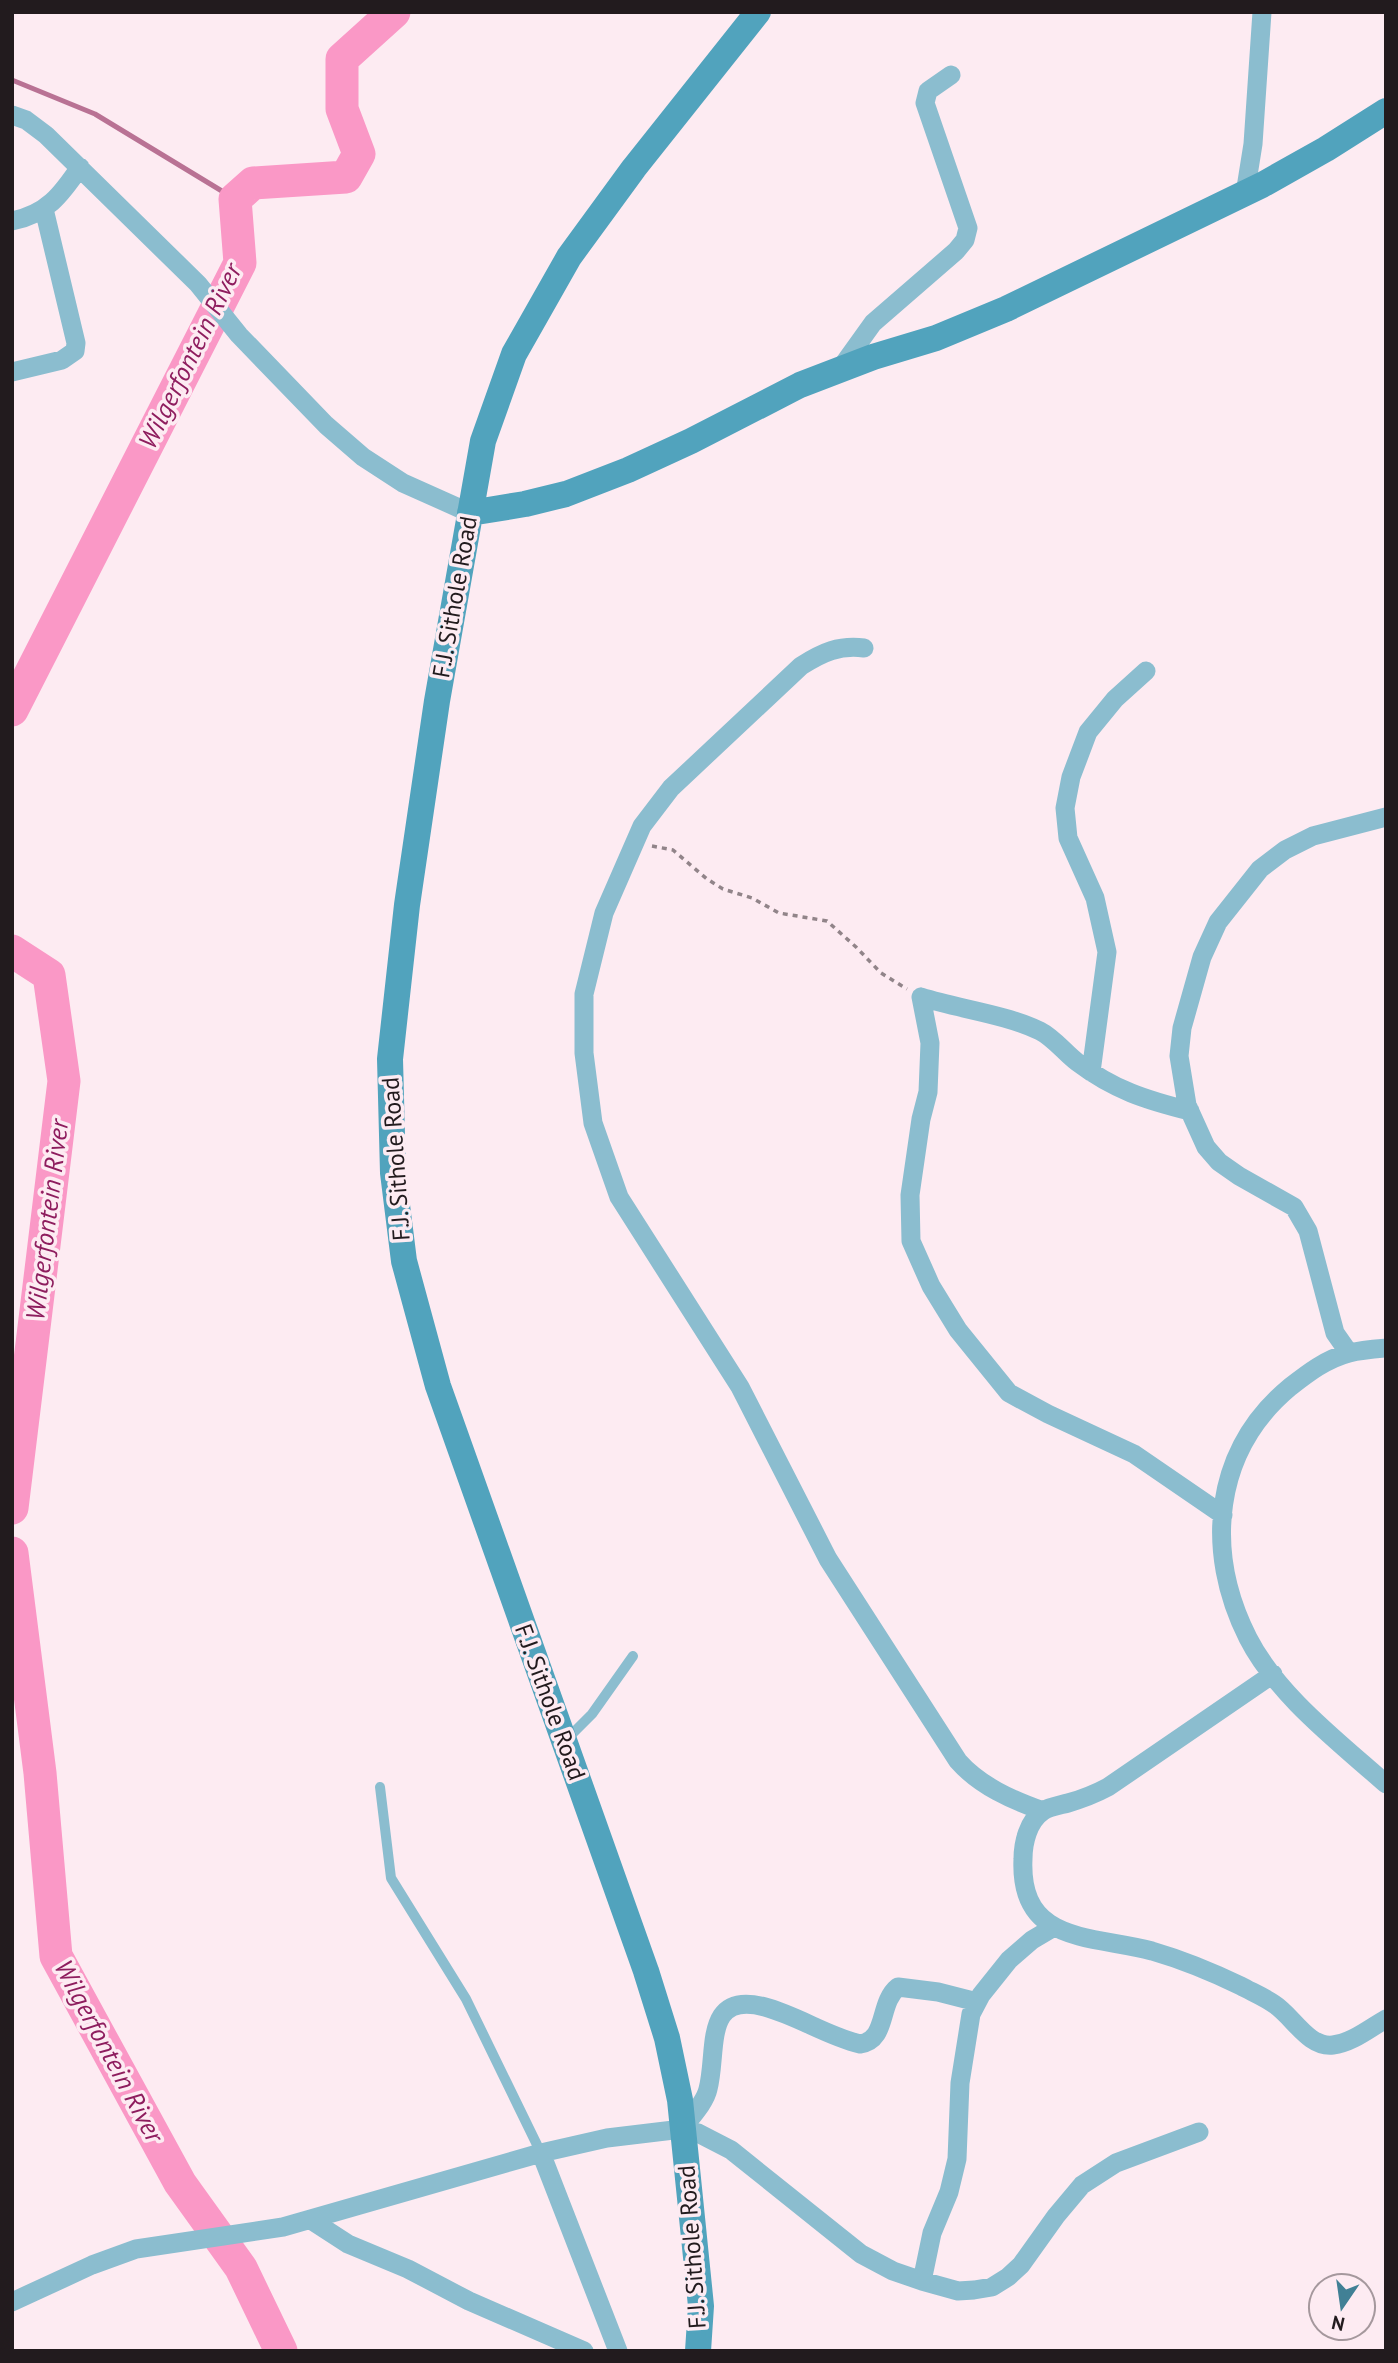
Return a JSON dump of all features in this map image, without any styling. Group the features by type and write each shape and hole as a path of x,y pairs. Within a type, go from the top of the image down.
{"street":[{"name":"F.J. Sithole Road","path":"698,2351 701,2305 680,2100 667,2038 438,1386 404,1261 393,1173 390,1059 407,905 437,701 483,441 514,354 569,257 634,168 758,12"},
{"path":"1245,194 1253,144 1262,12"},
{"path":"841,369 873,323 956,251 966,237 968,228 925,103 928,91 951,75"},
{"path":"12,115 26,120 46,135 80,167 198,284 239,335 326,425 363,457 402,483 470,513 566,494 628,470 691,441 800,385 873,356 936,338 1006,309 1245,194 1326,149 1386,111"},
{"path":"12,221 44,209 61,195 80,167"},
{"path":"12,372 62,360 75,351 76,343 44,209"},
{"path":"864,648 846,646 819,655 801,666 671,788 642,826 604,912 584,994 584,1052 593,1124 619,1197 740,1387 828,1559 958,1761 971,1775 1024,1804 1043,1811"},
{"path":"1091,1072 1107,952 1096,898 1068,838 1065,808 1071,776 1088,732 1115,699 1146,671"},
{"path":"1349,1353 1335,1333 1308,1231 1294,1207 1239,1176 1219,1162 1206,1147 1190,1111 1179,1056 1182,1028 1202,957 1218,922 1259,869 1285,850 1313,836 1386,817"},
{"path":"1190,1111 1145,1100 1109,1085 1043,1032 1020,1023 921,997 930,1043 928,1091 921,1119 910,1195 911,1241 931,1286 958,1330 1009,1393 1134,1454 1223,1515"},
{"path":"1386,1348 1349,1353 1313,1368 1256,1421 1240,1448 1226,1491 1221,1535 1224,1569 1236,1611 1249,1640 1298,1704 1386,1784"},
{"path":"1273,1674 1108,1787 1088,1797 1043,1811 1032,1824 1023,1843 1024,1886 1034,1910 1043,1921 1054,1927 1094,1941 1148,1950 1200,1967 1276,2005 1307,2035 1321,2043 1337,2045 1386,2019"},
{"path":"922,2281 932,2233 949,2192 957,2159 960,2083 971,2014 1009,1960 1032,1940 1054,1927"},
{"path":"682,2129 708,2092 713,2033 719,2019 734,2007 744,2003 763,2006 860,2044 868,2043 878,2034 890,1993 898,1987 938,1992 977,2002"},
{"path":"12,2302 136,2249 283,2227 541,2153 607,2138 682,2129 698,2133 732,2150 861,2254 893,2271 958,2291 992,2287 1021,2265 1082,2185 1116,2163 1199,2132"},
{"path":"541,2153 618,2351"},
{"path":"311,2220 348,2244 584,2351"}],"lane":[{"path":"564,1742 592,1714 633,1656"},
{"path":"380,1787 391,1878 466,1999 541,2153"}],"path":[{"path":"632,849 655,845 668,848 723,889 752,898 779,913 827,921 881,973 921,997"}],"waterway":[{"name":"Wilgerfontein River","path":"12,710 240,263 235,199 253,183 346,177 359,154 342,109 342,59 394,12"},
{"path":"12,80 95,114 235,199"},
{"name":"Wilgerfontein River","path":"12,951 49,975 64,1081 12,1508"},
{"name":"Wilgerfontein River","path":"12,1553 40,1773 56,1956 180,2183 241,2268 281,2351"}]}
